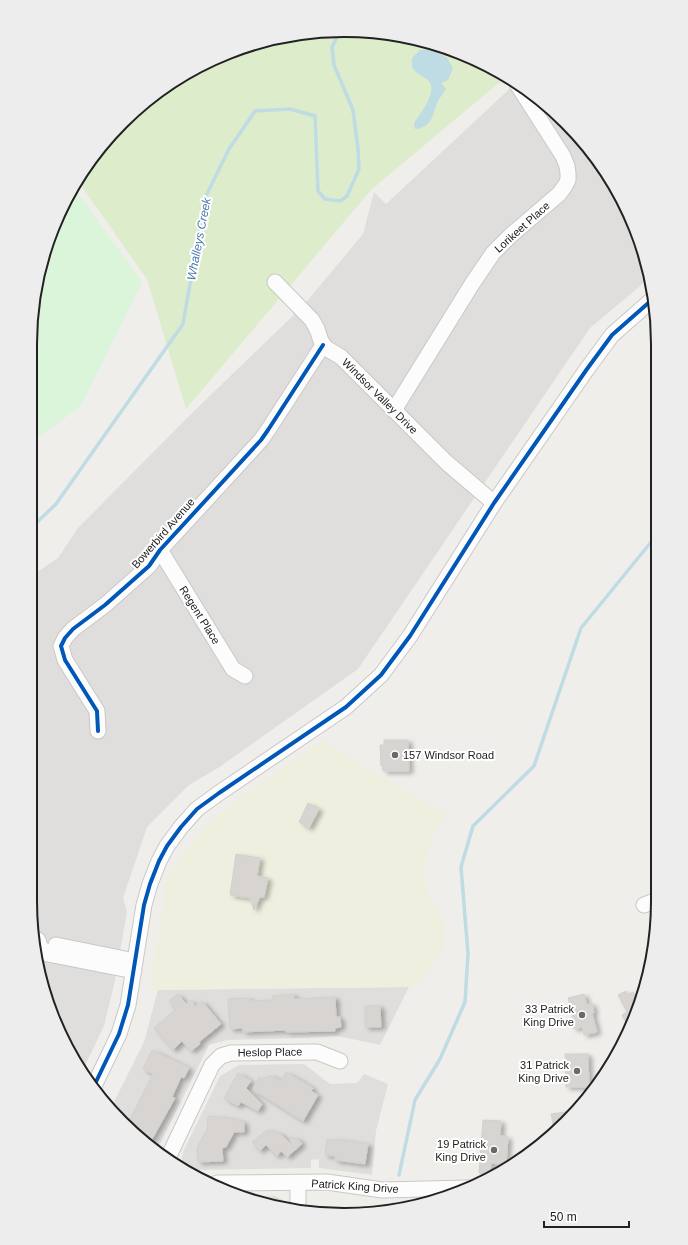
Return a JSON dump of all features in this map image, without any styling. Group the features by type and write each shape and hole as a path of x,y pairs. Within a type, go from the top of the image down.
{"street":[{"name":"Lorikeet Place","path":"394,410 493,253 511,235 559,194 568,180 567,166 563,156 524,95"},
{"path":"275,282 312,320 323,345"},
{"path":"96,1082 121,1027 128,1005 144,905 150,884 167,846 197,809 346,707 382,675 410,636 494,503 587,369 612,335 648,303"},
{"name":"Windsor Valley Drive","path":"323,345 340,357 446,462 494,503"},
{"name":"Bowerbird Avenue","path":"98,731 97,711 65,660 61,646 65,638 73,629 105,605 149,566 160,550 268,430 323,345"},
{"name":"Regent Place","path":"160,550 233,669 245,676"},
{"path":"41,946 135,966"},
{"name":"Heslop Place","path":"170,1154 212,1065 221,1056 231,1053 317,1052 340,1061"},
{"path":"298,1182 298,1204"},
{"name":"Patrick King Drive","path":"223,1183 327,1182 382,1190 452,1188"}],"shaded area":[{"path":"512,87 531,100 561,127 588,157 599,173 628,227 635,245 644,281 590,328 358,669 218,768 189,785 147,827 123,898 127,912 114,985 104,1026 85,1066 69,1037 53,1000 43,961 38,921 37,572 58,558 78,528 189,416 303,306 363,234 374,192 386,204"},
{"path":"409,987 380,1045 338,1036 227,1040 209,1045 159,1146 127,1118 113,1103 144,1042 158,990"},
{"path":"304,1064 330,1084 357,1083 364,1074 388,1084 376,1131 372,1175 319,1168 319,1159 311,1160 311,1168 196,1170 184,1163 182,1160 183,1152 220,1076 239,1065"},
{"path":"275,1196 282,1199 284,1202 265,1198 260,1197"}],"green space":[{"path":"344,37 384,40 423,47 461,60 502,80 371,190 186,409 147,279 81,186 100,157 127,127 157,100 191,78 227,60 265,47 304,40"},
{"path":"77,192 142,282 80,407 37,438 37,344 43,284 53,245"},
{"path":"323,740 406,792 447,814 434,834 426,861 425,881 430,899 438,910 446,927 443,951 437,960 420,980 409,987 150,990 163,907 164,886 176,864 204,828 239,799"}],"water":[{"path":"430,49 436,51 447,58 453,68 448,80 441,83 446,89 438,101 430,120 425,126 415,129 414,123 424,108 430,96 431,90 431,85 428,80 412,68 412,58 420,50"}],"building":[{"name":"157 Windsor Road","path":"384,740 408,740 409,771 383,771 383,766 381,766 380,745 384,745"},
{"path":"308,803 319,809 309,828 299,822"},
{"path":"236,854 260,858 257,876 268,878 264,897 260,897 254,910 250,898 230,895"},
{"path":"626,991 628,995 633,992 636,997 626,1022 622,1015 627,1012 618,995"},
{"path":"178,994 186,1004 191,1000 195,1006 202,1001 221,1024 199,1042 200,1044 191,1051 182,1041 173,1050 154,1028 176,1009 169,1001"},
{"path":"294,994 294,999 335,997 336,1017 340,1017 341,1027 335,1028 335,1031 286,1032 286,1030 243,1032 243,1028 230,1029 228,999 250,998 250,1001 273,1000 272,996"},
{"name":"33 Patrick King Drive","path":"584,994 587,1005 592,1003 594,1013 592,1013 597,1032 584,1035 582,1027 574,1029 571,1018 573,1017 568,998"},
{"path":"365,1006 380,1006 381,1027 365,1027"},
{"path":"152,1050 189,1068 184,1078 181,1077 172,1097 175,1098 151,1140 129,1120 153,1074 143,1069"},
{"name":"31 Patrick King Drive","path":"565,1054 588,1054 589,1087 566,1087"},
{"path":"286,1072 313,1088 311,1091 318,1095 303,1121 254,1090 259,1077 263,1079 270,1075 281,1081"},
{"path":"238,1073 251,1081 246,1088 262,1104 258,1111 241,1102 238,1106 224,1098"},
{"path":"567,1112 553,1125 551,1114"},
{"path":"208,1116 230,1118 244,1122 244,1132 234,1132 226,1147 222,1148 223,1161 198,1162 197,1148 207,1129"},
{"name":"19 Patrick King Drive","path":"483,1120 501,1121 500,1136 508,1137 506,1162 502,1164 491,1163 490,1171 485,1174 479,1173"},
{"path":"267,1130 281,1134 292,1145 289,1137 298,1139 302,1144 287,1157 281,1151 277,1156 266,1145 260,1151 252,1142"},
{"path":"327,1139 337,1141 337,1139 368,1144 365,1164 335,1160 335,1156 325,1155"}],"waterway":[{"name":"Whalleys Creek","path":"37,522 56,504 183,324 205,198 229,149 255,111 290,109 315,116 318,191 325,199 340,201 347,196 359,169 358,149 353,110 334,65 332,47 337,37"},
{"path":"399,1175 415,1100 440,1059 465,1002 468,954 461,867 473,826 534,766 581,628 651,542"}],"cycle path":[{"path":"96,1082 119,1034 128,1005 144,905 150,884 167,846 197,809 346,707 381,675 410,636 494,503 587,369 612,335 648,303"},
{"path":"98,731 97,711 65,660 61,646 65,638 73,629 105,605 149,566 160,550 261,440 323,345"}],"place":[{"name":"157 Windsor Road","path":"395,755"},
{"name":"33 Patrick King Drive","path":"582,1015"},
{"name":"31 Patrick King Drive","path":"577,1071"},
{"name":"19 Patrick King Drive","path":"494,1150"}]}
